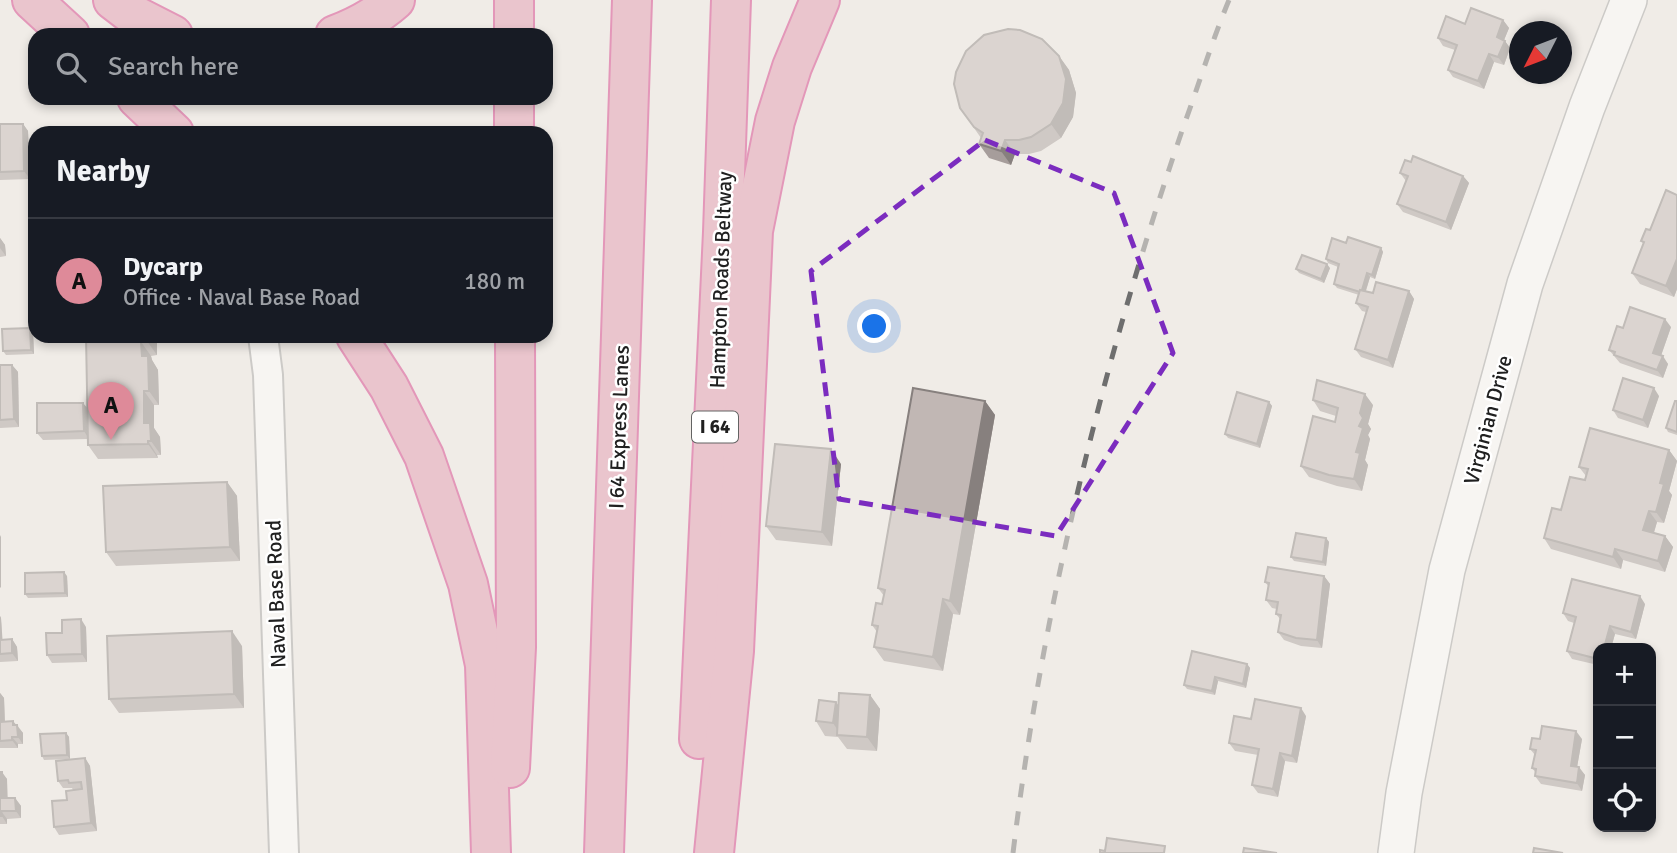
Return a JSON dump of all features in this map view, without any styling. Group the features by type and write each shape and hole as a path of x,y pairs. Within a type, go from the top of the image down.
{"highway":[{"path":"32,0 62,28"},
{"path":"113,0 130,13 159,28"},
{"path":"353,28 395,0"},
{"path":"514,0 514,28"},
{"name":"I 64 Express Lanes","path":"604,853 632,0"},
{"name":"Hampton Roads Beltway","path":"688,853 702,706 731,0"},
{"path":"714,853 734,650 753,231 775,121 792,66 820,0"},
{"path":"144,105 167,126"},
{"path":"514,105 514,126"},
{"path":"361,343 389,387 424,456 468,584 485,665 491,853"},
{"path":"507,853 516,647 515,343"}],"street":[{"name":"Virginian Drive","path":"1396,853 1404,793 1447,570 1518,310 1583,120 1629,0"},
{"name":"Naval Base Road","path":"264,343 268,374 284,853"}],"highlighted area":[{"path":"985,140 1114,193 1173,353 1056,536 839,499 811,271"}],"building":[{"path":"1471,8 1503,20 1497,37 1505,41 1498,57 1489,54 1478,81 1448,70 1457,45 1438,38 1446,16 1465,24"},
{"path":"1008,29 1020,30 1042,39 1059,56 1066,79 1063,103 1051,124 1031,137 1005,140 1001,151 979,144 983,133 974,127 960,108 954,84 956,72 966,51 984,35"},
{"path":"0,124 23,124 24,171 0,172"},
{"path":"1413,156 1463,176 1446,222 1397,204 1408,176 1400,173 1405,160 1411,162"},
{"path":"1666,190 1677,195 1677,259 1666,286 1632,273 1644,242 1641,241 1646,229 1650,230"},
{"path":"1348,237 1381,248 1372,275 1367,273 1360,292 1334,284 1339,264 1326,259 1332,238 1346,243"},
{"path":"1302,255 1327,264 1321,279 1296,269"},
{"path":"1376,282 1409,291 1388,360 1355,349 1368,307 1356,303 1360,290 1373,293"},
{"path":"1630,307 1665,319 1653,353 1663,356 1657,370 1614,355 1615,352 1609,350 1617,326 1623,328"},
{"path":"28,328 31,350 3,351 2,329"},
{"path":"86,343 141,343 142,356 148,356 149,391 144,391 144,423 150,423 151,441 148,441 148,444 88,445"},
{"path":"0,365 12,365 14,419 0,420"},
{"path":"1623,378 1654,388 1643,420 1613,410"},
{"path":"1317,380 1365,394 1360,413 1363,418 1359,426 1363,428 1356,452 1360,453 1354,479 1301,466 1313,416 1335,422 1338,408 1313,400"},
{"path":"913,388 985,401 950,601 943,599 933,657 874,647 878,626 872,625 876,603 882,604 885,590 878,588"},
{"path":"1237,392 1269,402 1257,444 1225,434"},
{"path":"1677,401 1677,432 1666,428"},
{"path":"37,403 83,403 84,431 37,433"},
{"path":"1590,428 1669,450 1656,512 1649,511 1643,530 1665,536 1658,561 1615,549 1613,557 1544,538 1552,508 1561,510 1570,477 1585,480 1588,469 1579,467"},
{"path":"775,444 831,449 822,532 766,526"},
{"path":"227,482 230,547 106,552 103,486"},
{"path":"1296,533 1326,538 1323,562 1291,557"},
{"path":"1268,567 1324,576 1317,640 1296,638 1278,632 1281,615 1276,614 1278,602 1266,600"},
{"path":"64,572 65,593 25,594 25,573"},
{"path":"1572,579 1640,596 1631,632 1610,626 1605,643 1593,643 1593,658 1567,651 1576,617 1563,613"},
{"path":"81,619 82,654 47,655 46,633 62,633 62,620"},
{"path":"232,631 234,694 109,699 107,636"},
{"path":"12,639 12,653 0,654 0,640"},
{"path":"1192,651 1247,664 1243,684 1215,677 1212,691 1184,685"},
{"path":"839,693 870,695 867,737 837,735"},
{"path":"1255,699 1301,708 1292,756 1280,753 1273,789 1252,785 1259,749 1229,743 1234,716 1251,719"},
{"path":"819,700 836,702 833,723 816,721"},
{"path":"13,721 13,725 17,725 18,737 0,741 0,722"},
{"path":"1542,726 1576,731 1571,766 1579,767 1577,783 1535,776 1536,769 1532,768 1536,750 1530,749 1532,738 1540,739"},
{"path":"66,733 67,755 42,756 40,734"},
{"path":"85,758 91,823 54,827 52,801 67,800 66,791 82,789 81,782 58,781 56,761"},
{"path":"0,772 2,798 15,798 16,811 1,811 2,816 0,816"},
{"path":"1107,838 1165,846 1164,853 1100,853 1100,850 1105,851"},
{"path":"1244,848 1277,853 1243,853"},
{"path":"1534,848 1563,853 1533,853"}],"railway":[{"path":"1013,853 1041,668 1079,485 1102,394 1155,214 1229,0"}],"place":[{"name":"Dycarp","path":"111,440"}]}
